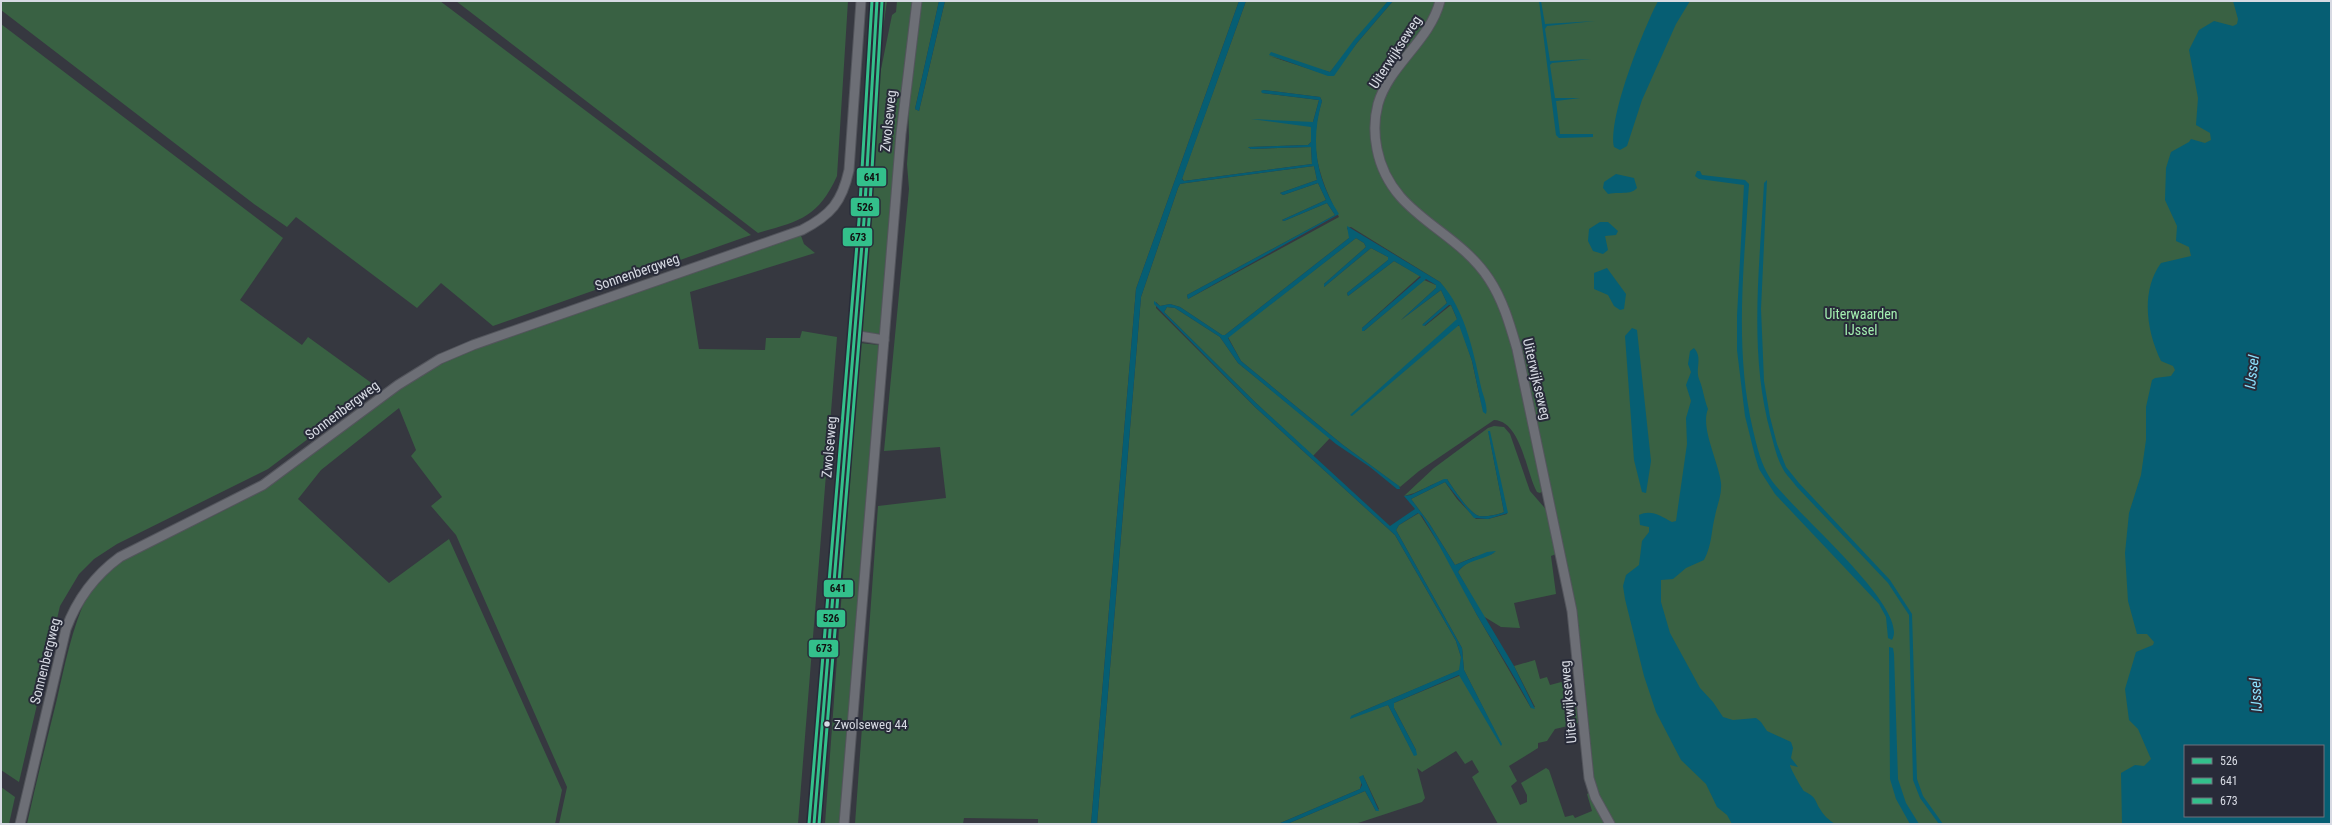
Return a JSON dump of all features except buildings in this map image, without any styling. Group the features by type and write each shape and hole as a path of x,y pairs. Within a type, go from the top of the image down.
{"main road":[{"name":"Zwolseweg","path":"814,824 853,335 864,220 877,1"}],"street":[{"name":"Sonnenbergweg","path":"20,824 66,629 73,609 85,590 106,567 120,558 264,484 398,385 440,360 473,345 802,230 829,213 841,196 846,183 861,1"},
{"name":"Zwolseweg","path":"844,824 901,134 917,1"},
{"name":"Uiterwijkseweg","path":"1440,1 1428,27 1393,75 1381,96 1375,132 1379,161 1386,177 1398,196 1417,214 1463,249 1489,279 1505,310 1517,349 1572,611 1589,778 1595,796 1610,824"},
{"path":"853,335 884,340"}],"green space":[{"path":"1,1 440,1 751,235 493,326 441,283 417,308 296,217 287,227 254,204 1,10"},
{"path":"456,1 848,1 837,176 830,190 822,201 806,216 785,225 758,233"},
{"path":"883,1 887,1 880,42"},
{"path":"897,1 914,1 880,334 861,332 877,89 892,15 896,12"},
{"path":"920,1 939,1 915,109 919,111 945,1 1239,1 1136,289 1091,824 1038,824 1038,819 964,818 963,824 855,824 878,506 946,498 940,447 884,451 909,189 907,164 909,138 908,101"},
{"path":"1246,1 1388,1 1330,72 1269,56 1331,76 1393,1 1438,1 1434,12 1376,107 1382,171 1478,269 1495,297 1510,335 1544,490 1540,493 1537,492 1522,449 1511,429 1503,423 1494,420 1419,471 1400,487 1343,445 1241,361 1228,337 1356,238 1364,243 1366,247 1324,284 1324,287 1371,248 1388,257 1388,260 1347,293 1348,296 1394,261 1420,276 1362,328 1364,331 1424,280 1436,285 1436,288 1401,320 1441,290 1447,303 1423,324 1425,326 1451,305 1457,319 1458,326 1460,325 1472,361 1483,412 1473,361 1464,328 1458,312 1440,282 1351,227 1347,228 1350,234 1349,238 1225,335 1222,335 1180,307 1170,304 1160,306 1156,302 1156,308 1256,408 1395,535 1456,641 1461,657 1460,670 1351,716 1388,705 1414,755 1416,750 1394,708 1394,703 1461,675 1502,745 1464,670 1462,648 1396,530 1399,525 1419,513 1449,560 1477,615 1531,708 1535,707 1514,666 1535,660 1540,679 1547,677 1550,685 1565,681 1579,714 1580,719 1577,724 1555,729 1547,741 1538,743 1538,748 1509,766 1517,781 1511,786 1520,805 1527,802 1527,795 1521,783 1546,768 1549,770 1565,817 1573,815 1575,818 1592,811 1587,794 1590,792 1604,818 1604,824 1498,824 1472,777 1479,772 1472,760 1465,764 1456,751 1422,772 1417,768 1425,798 1422,802 1355,824 1287,824 1365,791 1376,811 1379,809 1363,775 1360,789 1278,824 1097,824 1141,297 1178,188 1180,184 1186,183 1314,166 1317,180 1280,193 1283,195 1318,183 1326,200 1282,220 1284,221 1327,203 1335,215 1187,295 1188,299 1339,217 1326,188 1317,160 1316,132 1322,101 1320,97 1263,90 1262,93 1319,100 1313,122 1309,124 1312,129 1311,142 1308,145 1248,147 1251,149 1311,147 1312,164 1184,181 1182,178"},
{"name":"Uiterwaarden IJssel","path":"1444,1 2245,1 2158,824 1614,824 1602,805 1592,777 1582,678 1523,383 1497,294 1448,234 1394,187 1379,148 1379,117 1385,95"},
{"path":"1,24 283,238 240,300 302,345 308,337 377,387 268,469 117,544 94,559 79,574 60,606 19,782 1,770"},
{"path":"800,233 804,244 815,253 690,292 699,349 765,350 766,338 800,338 802,331 837,337 798,824 559,824 567,787 456,535 431,506 442,497 411,456 416,450 399,408 321,470 298,499 389,583 449,539 562,790 555,824 27,824 73,633 87,596 96,582 109,569 142,548 211,517 245,499 277,479 401,389 433,369 467,351"},
{"path":"1167,307 1175,308 1220,337 1238,363 1330,438 1313,456 1256,403 1164,312"},
{"path":"860,343 879,345 840,824 825,824"},
{"path":"1494,426 1504,427 1510,434 1530,491 1550,514 1556,554 1551,556 1556,594 1514,603 1520,628 1501,627 1483,616 1458,572 1470,562 1496,553 1474,557 1455,565 1429,523 1411,499 1445,482 1457,499 1476,519 1488,519 1507,514 1488,430 1504,512 1485,516 1475,514 1462,500 1447,479 1415,493 1404,496 1434,468 1488,428"},
{"path":"1,787 15,797 9,824 1,824"}],"water":[{"path":"939,1 945,1 919,111 915,109"},
{"path":"1239,1 1246,1 1182,179 1184,181 1312,164 1311,147 1251,149 1248,147 1308,145 1311,142 1311,127 1251,119 1313,122 1319,100 1262,93 1261,91 1263,90 1320,97 1322,101 1316,131 1317,160 1325,187 1339,214 1188,299 1187,295 1335,215 1327,203 1284,221 1282,220 1326,200 1318,183 1283,195 1280,193 1317,180 1314,166 1186,183 1180,184 1178,188 1141,297 1097,824 1091,824 1136,289"},
{"path":"1388,1 1393,1 1357,43 1334,76 1328,76 1269,55 1271,52 1330,72 1354,40"},
{"path":"1539,1 1541,1 1545,24 1595,21 1547,26 1545,29 1550,61 1591,59 1552,63 1550,65 1555,98 1580,98 1556,101 1560,134 1593,134 1593,137 1559,138 1556,135"},
{"path":"1658,1 1690,1 1676,24 1642,100 1627,146 1620,150 1614,147 1614,133 1621,95 1636,52"},
{"name":"IJssel","path":"2233,1 2331,1 2331,824 2122,824 2121,773 2135,765 2144,766 2151,759 2138,729 2129,720 2125,689 2136,652 2153,645 2154,642 2147,634 2137,634 2128,601 2125,553 2129,513 2141,475 2146,440 2146,407 2152,380 2155,378 2171,376 2175,370 2173,366 2161,361 2156,350 2149,325 2148,299 2154,274 2161,263 2191,256 2189,247 2176,241 2177,226 2165,200 2166,168 2171,152 2189,142 2191,139 2205,143 2211,140 2210,133 2196,125 2198,98 2189,50 2199,30 2214,21 2233,26 2237,24 2238,19"},
{"path":"1697,171 1700,171 1702,175 1745,180 1749,184 1743,277 1742,338 1747,400 1753,430 1764,467 1770,478 1781,492 1845,558 1884,605 1893,625 1892,640 1888,638 1886,617 1879,604 1775,494 1759,469 1745,416 1737,350 1737,316 1744,185 1699,179 1695,176"},
{"path":"1616,174 1634,178 1637,188 1627,193 1608,194 1603,188 1604,182"},
{"path":"1767,180 1761,309 1764,381 1770,417 1777,444 1786,467 1799,483 1890,580 1912,614 1917,779 1923,796 1943,824 1939,824 1920,798 1913,780 1909,615 1888,583 1796,486 1784,471 1777,456 1764,403 1758,341 1758,277 1764,183"},
{"path":"1600,222 1608,222 1618,231 1616,235 1605,236 1608,250 1603,254 1593,251 1588,241 1589,229"},
{"path":"1347,226 1440,282 1449,293 1463,319 1468,334 1486,402 1486,414 1483,412 1472,361 1459,325 1352,416 1350,415 1457,319 1451,305 1449,305 1424,326 1422,325 1447,303 1441,290 1401,320 1436,288 1436,285 1426,279 1364,331 1362,331 1362,328 1421,277 1394,261 1348,296 1347,293 1388,260 1388,257 1371,248 1324,287 1324,284 1366,247 1364,243 1356,238 1228,338 1241,361 1343,445 1399,486 1400,489 1397,489 1370,467 1336,444 1238,363 1220,337 1175,308 1167,307 1164,312 1256,403 1390,526 1415,509 1404,496 1411,495 1444,479 1447,479 1462,500 1475,514 1485,516 1504,512 1488,431 1490,431 1508,513 1488,519 1474,518 1445,482 1411,499 1429,523 1455,565 1487,552 1496,551 1466,564 1458,572 1514,666 1535,709 1531,708 1422,516 1418,513 1399,525 1396,530 1462,648 1464,670 1502,744 1501,746 1459,675 1394,703 1394,708 1416,750 1417,755 1414,756 1388,705 1350,719 1351,716 1459,670 1461,657 1456,641 1395,535 1256,408 1154,304 1154,301 1160,306 1170,304 1180,307 1222,335 1225,335 1349,238"},
{"path":"1607,268 1626,294 1624,309 1620,310 1614,306 1608,295 1594,289 1594,273"},
{"path":"1632,328 1637,330 1651,461 1646,493 1642,492 1634,460 1625,336"},
{"path":"1694,348 1698,356 1698,375 1708,409 1706,426 1720,475 1721,492 1710,544 1704,560 1686,568 1673,579 1661,580 1661,602 1670,633 1700,688 1713,702 1723,717 1733,720 1756,718 1761,722 1767,731 1791,742 1793,748 1791,758 1798,767 1790,765 1794,774 1804,791 1813,797 1823,814 1835,824 1732,824 1727,815 1717,807 1706,784 1681,760 1656,712 1644,676 1623,586 1626,575 1639,565 1642,541 1649,532 1649,527 1640,525 1639,515 1643,513 1652,513 1672,522 1676,521 1687,444 1686,418 1691,401 1686,385 1691,372 1688,364 1690,351"},
{"path":"1889,647 1893,648 1894,654 1898,779 1906,803 1919,824 1910,824 1896,799 1890,779"},
{"path":"1363,775 1379,811 1376,811 1365,791 1287,824 1278,824 1360,789 1362,785 1359,777"}],"transit line":[{"name":"673","path":"809,824 859,220 872,1"},
{"name":"526","path":"814,824 864,220 877,1"},
{"name":"641","path":"819,824 869,220 882,1"}],"place":[{"name":"Zwolseweg 44","path":"827,724"}]}
